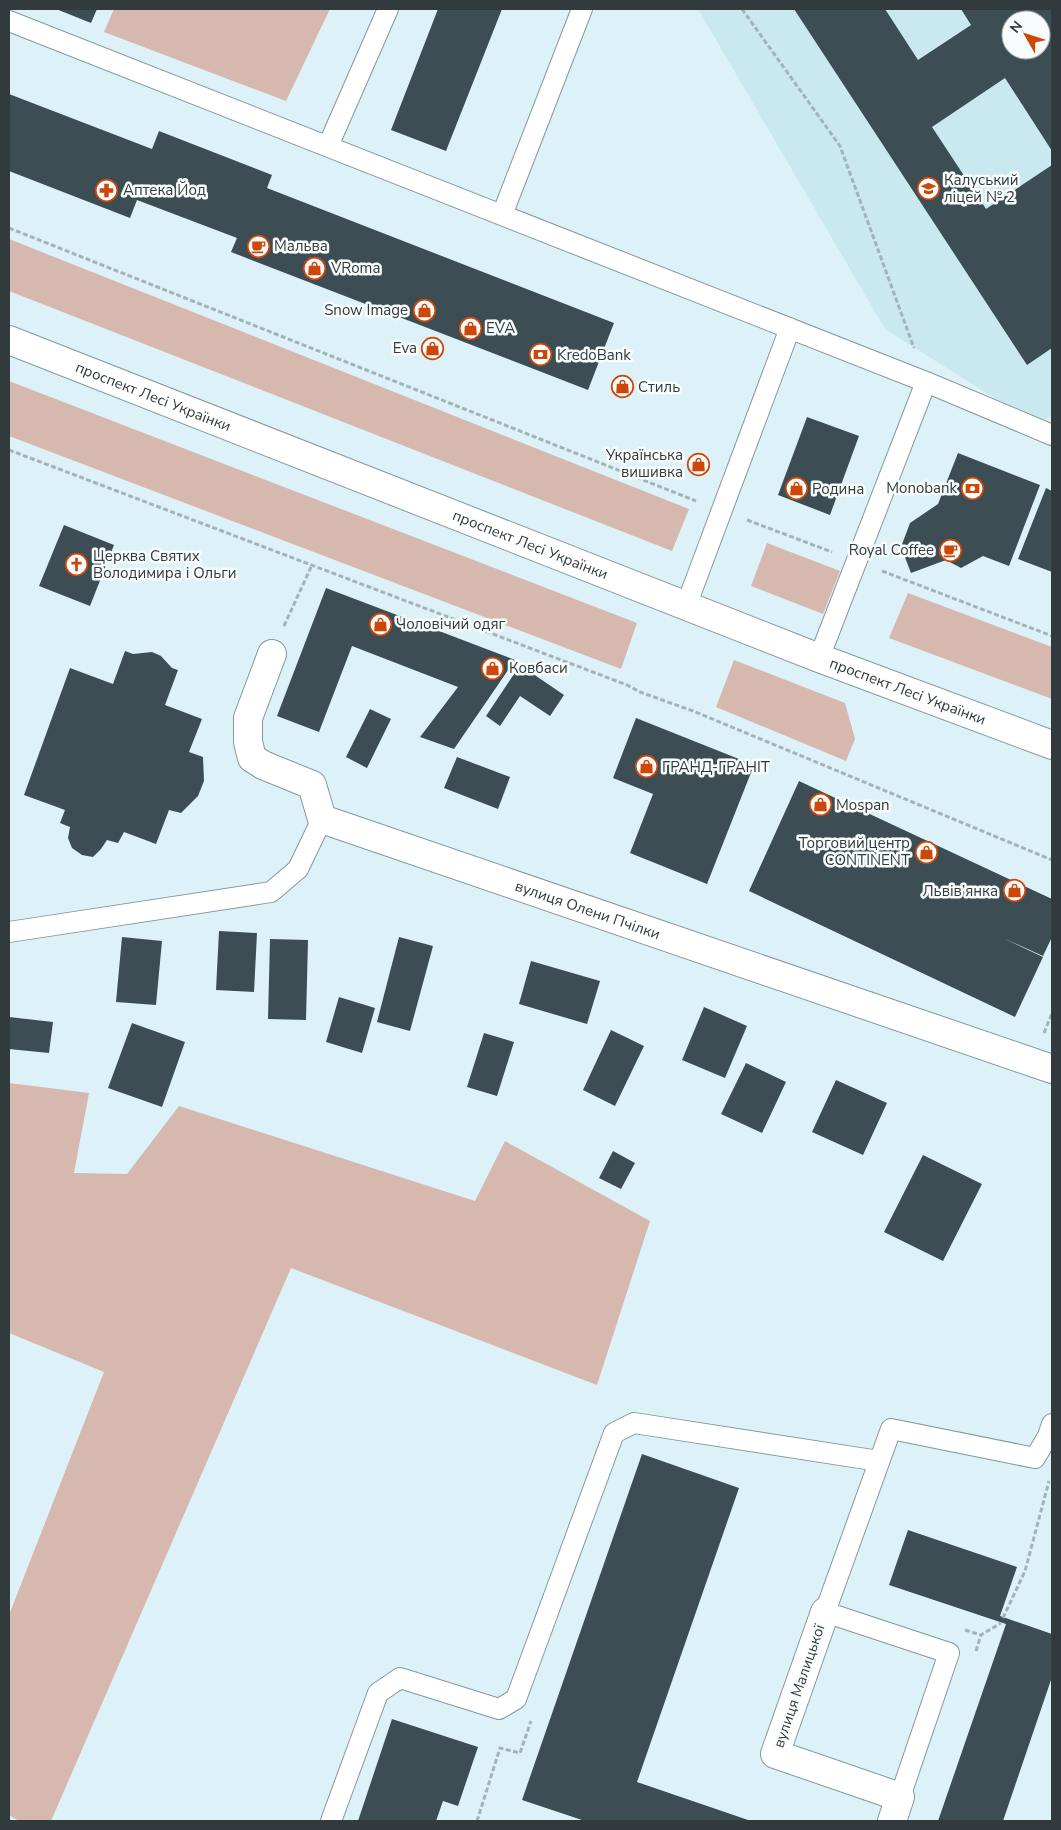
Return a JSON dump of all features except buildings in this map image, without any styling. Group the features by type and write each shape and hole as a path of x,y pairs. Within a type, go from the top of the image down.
{"street":[{"name":"проспект Лесі Українки","path":"9,340 820,658 1052,744"},
{"path":"272,654 248,718 248,742 252,758 263,765 312,784 322,819"},
{"name":"вулиця Олени Пчілки","path":"322,819 1052,1069"},
{"name":"вулиця Малицької","path":"825,1612 775,1754 896,1809"}],"lane":[{"path":"328,146 388,9"},
{"path":"502,215 582,9"},
{"path":"9,21 1050,432"},
{"path":"686,606 790,328"},
{"path":"820,658 926,382"},
{"path":"9,932 271,892 298,869 322,819"},
{"path":"331,1821 378,1693 400,1678 499,1709 516,1699 614,1433 634,1423 879,1461"},
{"path":"896,1809 950,1653 825,1612 891,1429 1035,1458 1048,1436 1052,1424"}],"path":[{"path":"742,9 840,146 926,382"},
{"path":"9,228 721,511 1052,636"},
{"path":"9,450 694,711 1052,860"},
{"path":"272,654 312,566"},
{"path":"1003,1618 1025,1571 1050,1477"},
{"path":"963,1629 981,1635"},
{"path":"477,1821 500,1748 520,1753 533,1716"}],"shaded area":[{"path":"114,9 330,9 286,101 104,32"},
{"name":"Калуський ліцей № 2","path":"698,9 1052,9 1052,415 1037,425 885,329"},
{"path":"9,239 689,509 672,551 9,291"},
{"path":"9,381 637,623 621,669 9,436"},
{"path":"767,543 840,571 823,614 751,586"},
{"path":"908,593 1052,647 1052,699 889,638"},
{"path":"734,660 845,703 855,739 846,761 716,707"},
{"path":"9,1083 89,1093 74,1173 127,1174 179,1106 475,1201 505,1141 650,1221 597,1385 291,1268 51,1821 19,1821 9,1815 9,1615 104,1372 9,1333"}],"place":[{"name":"Калуський ліцей № 2","path":"928,189"},
{"name":"Аптека Йод","path":"107,190"},
{"name":"Мальва","path":"258,246"},
{"name":"VRoma","path":"315,268"},
{"name":"Snow Image","path":"424,310"},
{"name":"ЕVA","path":"470,328"},
{"name":"Eva","path":"433,348"},
{"name":"KredoBank","path":"541,355"},
{"name":"Стиль","path":"622,387"},
{"name":"Українська вишивка","path":"699,464"},
{"name":"Monobank","path":"973,488"},
{"name":"Родина","path":"796,489"},
{"name":"Royal Coffee","path":"950,550"},
{"name":"Церква Святих Володимира і Ольги","path":"77,565"},
{"name":"Чоловічий одяг","path":"380,624"},
{"name":"Ковбаси","path":"493,668"},
{"name":"ГРАНД-ГРАНІТ","path":"646,767"},
{"name":"Mospan","path":"820,805"},
{"name":"Торговий центр CONTINENT","path":"926,852"},
{"name":"Львів’янка","path":"1014,891"}]}
